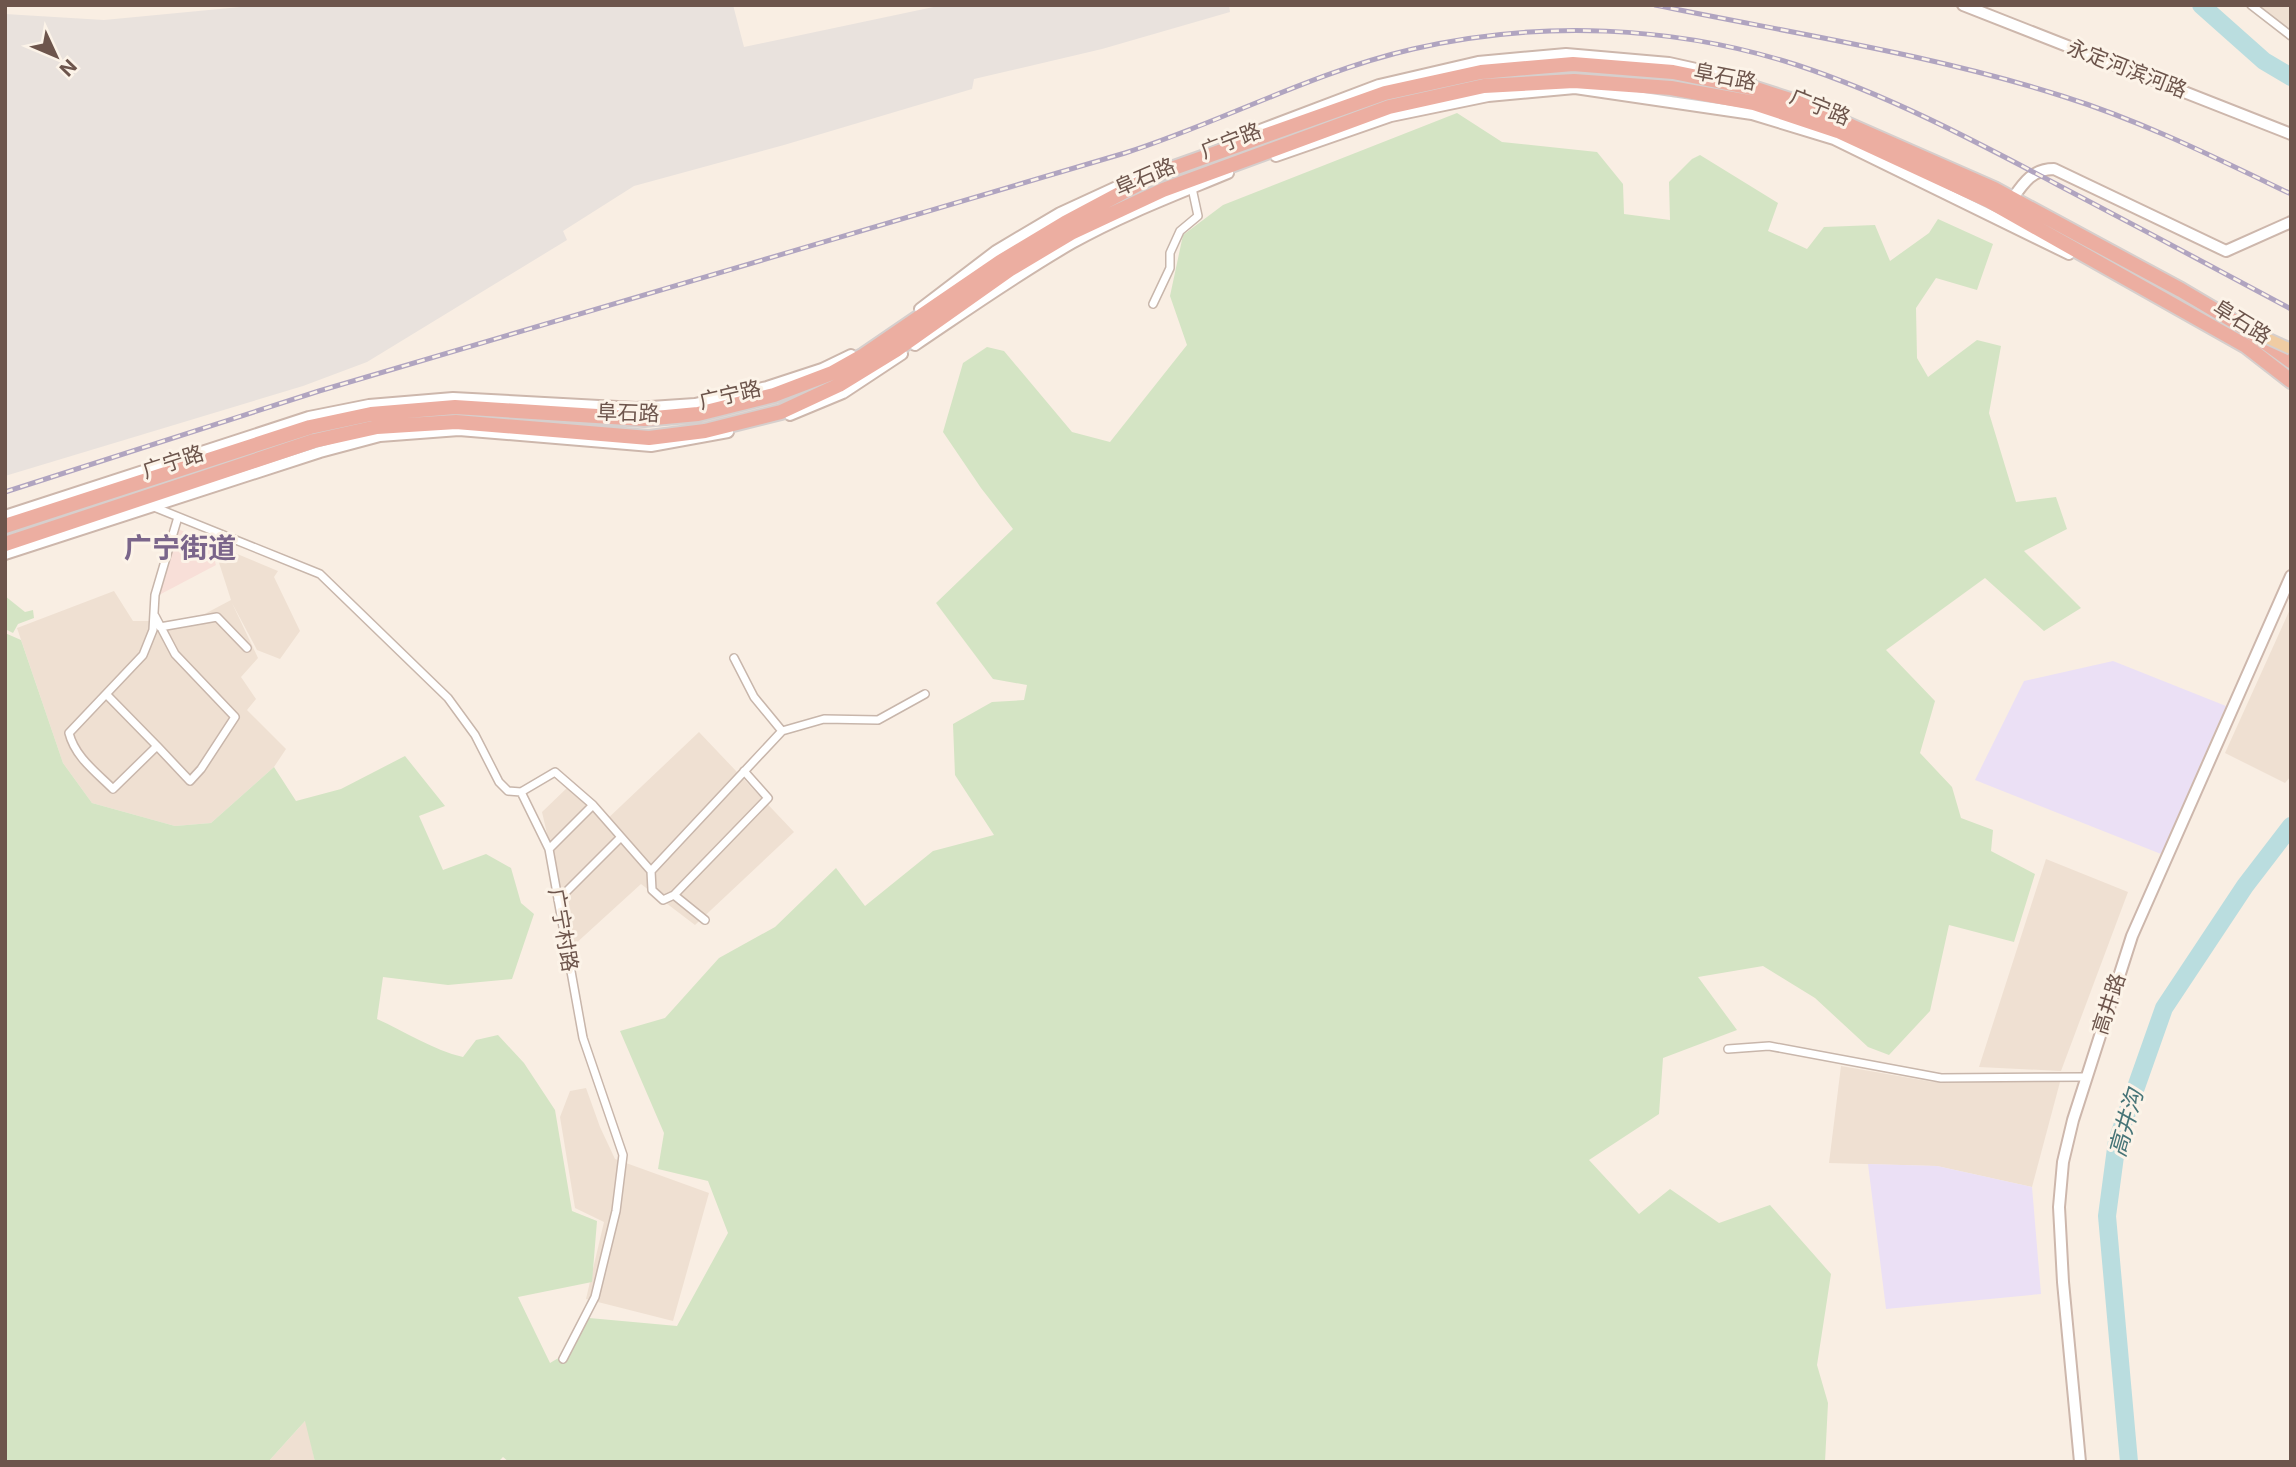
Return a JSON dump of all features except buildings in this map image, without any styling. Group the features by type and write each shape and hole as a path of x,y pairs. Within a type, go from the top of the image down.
{"highway":[{"name":"阜石路","path":"5,526 310,427 371,414 455,407 644,419 698,414 774,395 832,373 864,355 1000,262 1065,223 1157,174 1385,93 1481,72 1573,64 1673,72 1756,89 1796,102 1994,189 2180,290 2291,358"},
{"name":"阜石路","path":"5,544 314,441 377,427 456,422 649,438 705,431 781,412 839,386 896,350 1009,270 1061,239 1163,190 1389,107 1484,86 1574,81 1671,88 1754,103 1838,131 1989,201 2246,346 2291,381"}],"main road":[{"path":"2247,329 2291,349"}],"street":[{"name":"永定河滨河路","path":"1963,5 2291,134"},
{"path":"2251,5 2291,36"},
{"name":"广宁路","path":"5,516 309,417 369,405 453,398 636,408 695,404 767,387 822,369 855,354 886,335 996,251 1060,212 1153,170 1379,85 1478,62 1566,54 1669,63 1758,83 1837,113 1938,158 2202,296 2244,320 2291,358"},
{"name":"广宁路","path":"5,554 320,452 380,436 459,430 651,446 708,438 784,418 843,393 1015,277 1074,242 1167,197 1241,168 1391,116 1488,96 1575,88 1752,114 1834,139 2140,289 2238,343 2291,381"},
{"path":"2013,198 2024,182 2035,173 2043,169 2053,169 2226,251 2291,222"},
{"path":"1153,304 1170,268 1170,253 1180,231 1198,216 1192,188"},
{"path":"152,506 320,574 448,698 475,735 499,782 508,791 522,792 555,772 593,805 651,871 652,890 663,901 674,895 768,798 744,771"},
{"path":"157,746 113,789 79,756 69,733 143,655 153,630 155,595 178,517"},
{"name":"高井路","path":"2080,1462 2063,1282 2059,1207 2063,1163 2085,1077 2115,984 2152,887 2291,576"},
{"path":"107,695 190,781 235,717 175,653 154,615"},
{"path":"160,626 218,617 247,648"},
{"path":"734,658 754,697 782,731"},
{"path":"651,871 782,731 824,719 878,720 925,694"},
{"name":"广宁村路","path":"522,792 549,849 583,1038 623,1155 616,1211 595,1297 563,1359"},
{"path":"549,849 593,805"},
{"path":"558,900 621,837"},
{"path":"674,895 705,920"},
{"path":"1728,1049 1769,1046 1941,1078 2085,1077"}],"shaded area":[{"path":"262,5 733,5 744,47 943,5 1229,5 1230,12 1102,49 974,79 972,89 634,186 563,231 567,240 367,362 303,386 5,476 5,14 104,20"},
{"path":"2257,5 2291,5 2291,31"},
{"path":"178,529 209,542 216,565 159,595"},
{"path":"213,544 278,571 274,577 300,631 280,659 257,650 232,603 258,658 241,677 256,699 247,710 286,749 274,767 211,823 175,826 92,803 63,763 17,628 114,591 133,621 197,618 231,600"},
{"path":"2291,607 2291,776 2285,783 2225,753"},
{"path":"2113,661 2226,706 2161,854 1975,780 2024,681"},
{"path":"699,732 794,832 695,925 641,884 573,946 542,812 569,786 603,823"},
{"path":"2046,859 2128,892 2061,1071 1979,1067"},
{"path":"1841,1066 1933,1082 2060,1082 2032,1187 1937,1166 1829,1163"},
{"path":"586,1088 615,1159 709,1193 673,1321 586,1299 604,1222 575,1208 560,1117 570,1091"},
{"path":"1868,1164 1937,1166 2032,1187 2041,1294 1886,1309"},
{"path":"306,1420 315,1462 268,1462"}],"green space":[{"path":"1457,113 1502,142 1597,152 1623,184 1624,214 1670,220 1669,182 1692,159 1700,155 1778,203 1768,231 1807,249 1824,227 1875,225 1890,261 1929,233 1938,219 1993,244 1977,290 1936,278 1916,308 1917,358 1928,377 1977,340 2001,346 1989,413 2016,502 2056,497 2067,529 2024,551 2081,608 2044,631 1985,578 1886,650 1935,701 1920,753 1952,787 1961,818 1993,830 1991,851 2035,874 2014,942 1949,925 1930,1011 1889,1055 1868,1047 1815,998 1763,966 1698,977 1737,1030 1663,1058 1659,1114 1589,1160 1639,1214 1670,1189 1719,1223 1770,1205 1831,1274 1817,1365 1828,1403 1825,1462 509,1462 503,1457 498,1462 315,1462 305,1421 268,1462 5,1462 5,633 21,640 63,763 92,803 175,826 211,823 274,767 296,801 341,789 405,756 445,806 419,816 443,870 486,854 511,868 521,903 534,914 512,979 448,985 383,977 377,1019 430,1045 463,1057 476,1040 498,1035 524,1063 555,1110 572,1211 597,1221 592,1282 518,1297 550,1363 572,1350 589,1318 677,1326 728,1233 708,1181 658,1169 664,1133 620,1031 665,1018 719,958 775,927 836,868 865,906 933,851 994,835 955,775 953,724 992,702 1024,700 1027,685 993,679 936,603 1013,529 943,432 963,363 987,347 1004,351 1072,432 1110,442 1187,345 1170,296 1183,235 1223,205"},
{"path":"5,596 25,612 33,610 34,618 18,624 13,633 5,629"}],"waterway":[{"name":"高井沟","path":"2201,5 2264,61 2291,77"},
{"name":"高井沟","path":"2129,1462 2107,1216 2117,1141 2164,1008 2245,886 2291,826"}],"railway":[{"path":"1655,5 1860,45 2012,81 2121,117 2291,194"},
{"path":"5,492 319,391 1125,153 1376,59 1413,49 1509,34 1606,31 1654,35 1750,52 1797,65 1864,90 1962,135 2291,309"}],"district":[{"name":"广宁街道","path":"180,548"}]}
